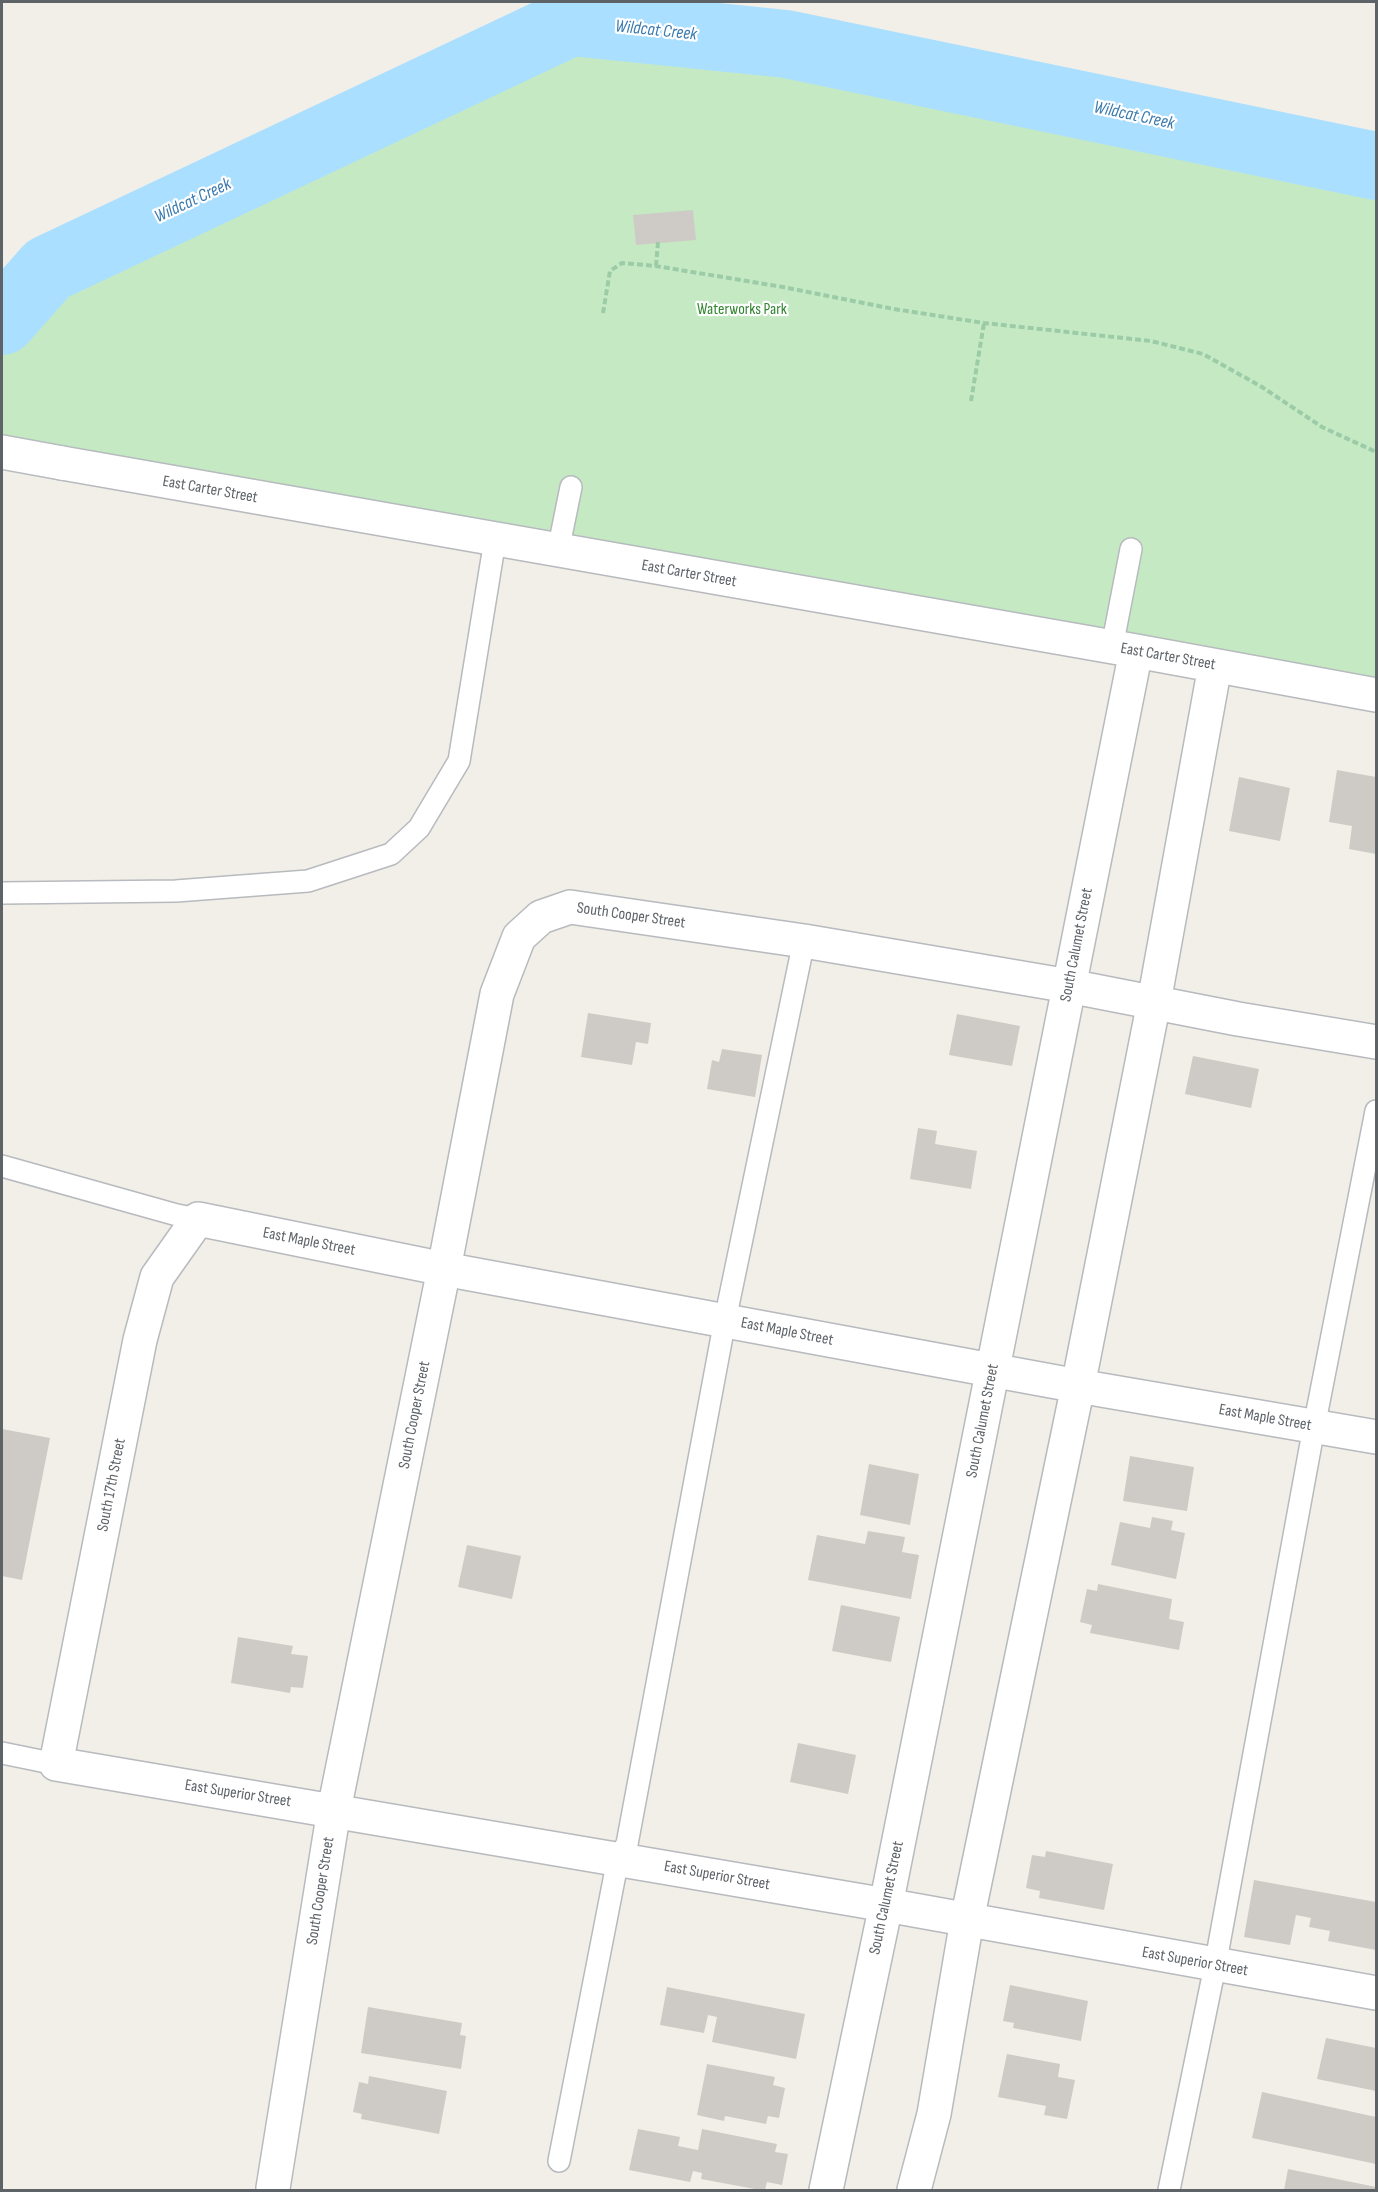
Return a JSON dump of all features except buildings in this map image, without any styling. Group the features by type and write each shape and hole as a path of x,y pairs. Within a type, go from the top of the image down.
{"street":[{"name":"East Carter Street","path":"2,452 1377,695"},
{"name":"South Calumet Street","path":"826,2190 994,1371 1069,986 1124,649"},
{"path":"914,2190 934,2114 967,1920 1078,1386 1154,1002 1215,666"},
{"name":"South Cooper Street","path":"273,2188 334,1810 444,1269 497,994 519,938 542,917 570,907 804,941 1377,1042"},
{"name":"East Maple Street","path":"198,1219 444,1269 994,1371 1377,1437"},
{"name":"South 17th Street","path":"56,1764 140,1340 157,1277 198,1219"},
{"name":"East Superior Street","path":"56,1764 886,1905 1377,1994"}],"lane":[{"path":"558,551 571,487"},
{"path":"2,893 176,891 308,881 391,854 419,828 459,761 495,540"},
{"path":"1124,649 1131,549"},
{"path":"559,2161 618,1859 627,1844 725,1320 804,941"},
{"path":"1169,2190 1215,1966 1314,1426 1377,1111"},
{"path":"2,1166 198,1219"},
{"path":"2,1753 56,1764"}],"path":[{"path":"656,266 658,243"},
{"path":"603,312 610,271 622,264 656,266 984,323 1151,341 1203,354 1262,387 1322,427 1377,452"},
{"path":"970,401 984,323"}],"green space":[{"name":"Waterworks Park","path":"571,22 786,44 1376,166 1376,695 2,452 2,321 48,269"}],"waterway":[{"name":"Wildcat Creek","path":"2,321 48,269 571,22 786,44 1376,166"}]}
